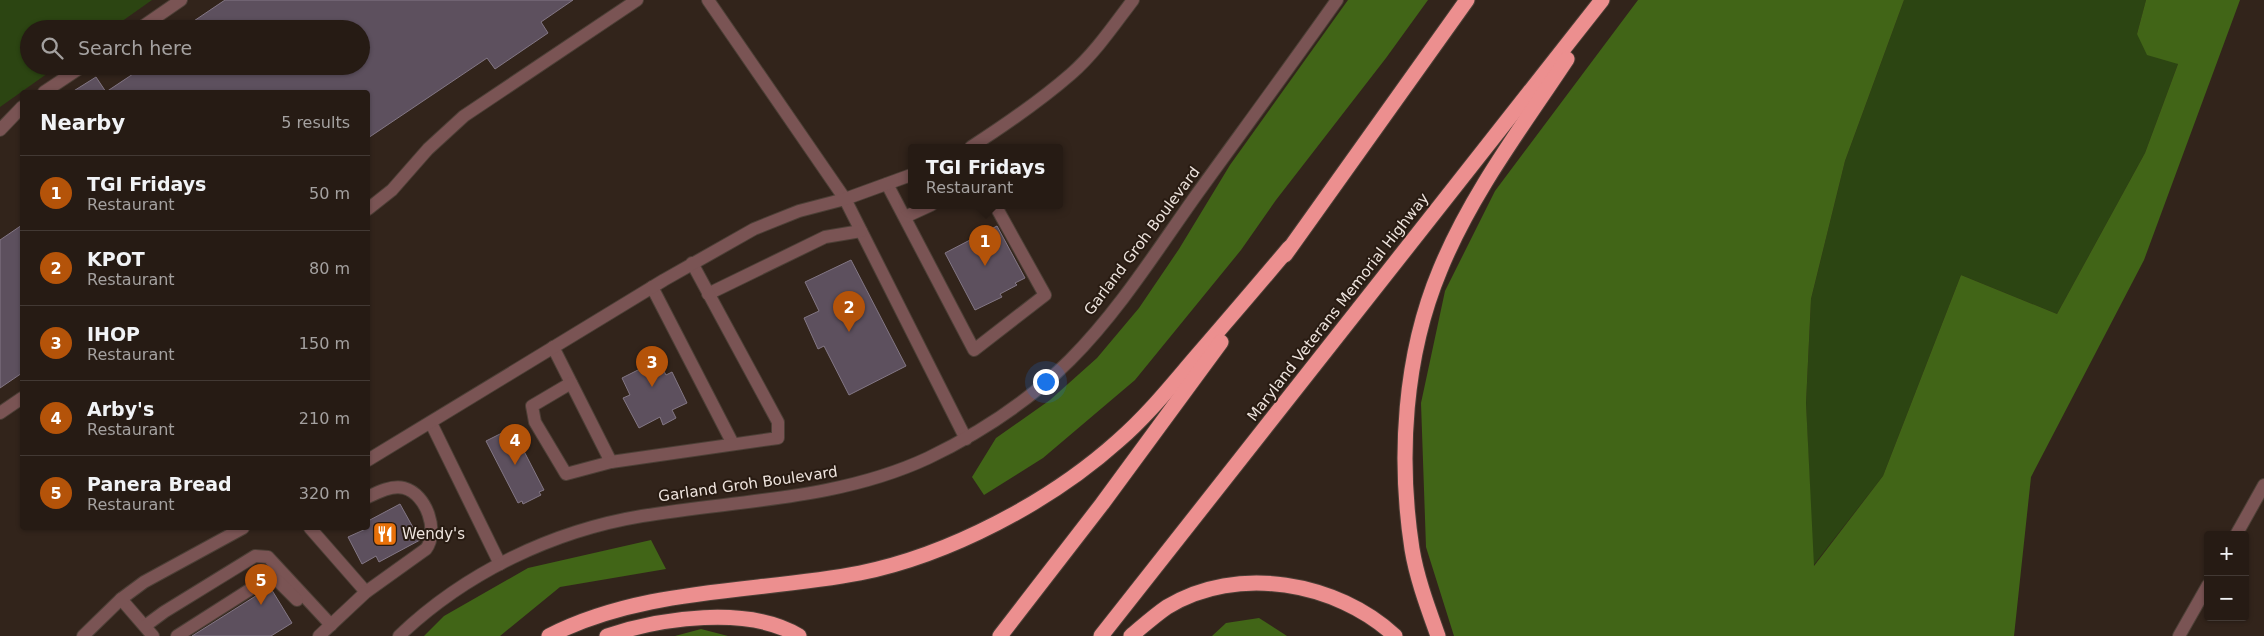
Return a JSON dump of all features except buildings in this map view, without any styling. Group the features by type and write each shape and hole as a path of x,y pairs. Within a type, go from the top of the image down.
{"highway":[{"path":"1000,636 1102,504 1467,0"},
{"path":"1438,636 1426,602 1412,551 1405,490 1406,429 1414,362 1424,319 1440,270 1490,175 1604,0"},
{"name":"Maryland Veterans Memorial Highway","path":"1100,636 1604,0"},
{"path":"549,636 575,622 618,608 662,599 806,582 861,572 906,560 954,543 1004,519 1048,494 1117,442 1153,407 1289,248"},
{"path":"1131,636 1168,607 1202,592 1238,584 1273,584 1306,588 1341,600 1379,621 1395,636"},
{"path":"607,636 664,622 722,618 762,621 799,636"}],"street":[{"path":"152,20 181,0"},
{"path":"370,207 392,190 428,149 464,116 637,0"},
{"path":"708,0 845,199 966,439"},
{"path":"976,144 1000,128 1072,73 1105,37 1133,0"},
{"name":"Garland Groh Boulevard","path":"399,636 454,591 500,564 552,540 597,525 641,516 793,497 841,488 924,459 966,439 1022,402 1070,360 1116,308 1337,0"},
{"path":"47,90 70,75"},
{"path":"0,130 20,109"},
{"path":"370,459 692,263 754,229 798,211 845,199 908,176"},
{"path":"887,184 974,350 1045,295 997,209"},
{"path":"905,217 922,209"},
{"path":"708,294 825,237 861,231"},
{"path":"571,383 532,406 535,422 566,474 612,462 778,438 778,422 692,263"},
{"path":"652,287 733,444"},
{"path":"554,348 612,462"},
{"path":"0,413 20,399"},
{"path":"431,423 500,564"},
{"path":"2238,531 2264,485"},
{"path":"319,636 366,592 426,549 431,542 432,532 425,507 417,495 404,488 384,489 370,497"},
{"path":"83,636 121,599 144,582 240,530"},
{"path":"315,530 366,592"},
{"path":"121,599 151,633 164,612 255,556 268,557 331,625"},
{"path":"177,636 268,578 279,582 305,608 317,610"},
{"path":"2179,636 2204,592"}],"green space":[{"path":"0,0 152,0 124,20 20,20 20,75 45,75 24,90 20,90 20,93 0,107"},
{"path":"1348,0 1428,0 1386,58 1276,200 1241,250 1135,380 1043,458 984,495 972,477 996,438 1050,400 1097,358 1139,308 1179,249 1230,165"},
{"path":"1638,0 1904,0 1845,161 1811,299 1806,403 1814,566 1883,476 1961,275 2057,314 2145,153 2178,64 2147,55 2137,34 2146,0 2240,0 2144,260 2031,477 2014,636 1454,636 1426,547 1421,403 1445,291 1495,191"},
{"path":"1904,0 2146,0 2137,34 2178,64 2145,153 2057,314 1961,275 1883,476 1813,566 1806,403 1811,299 1845,161"},
{"path":"651,540 666,569 560,587 500,636 424,636 444,616 528,568"},
{"path":"1259,618 1287,636 1212,636 1226,623"},
{"path":"701,629 728,636 675,636"}],"place":[{"name":"TGI Fridays","path":"985,266"},
{"name":"KPOT","path":"849,332"},
{"name":"IHOP","path":"652,387"},
{"name":"Arby's","path":"515,465"},
{"name":"Wendy's","path":"385,534"},
{"name":"Panera Bread","path":"261,605"}]}
